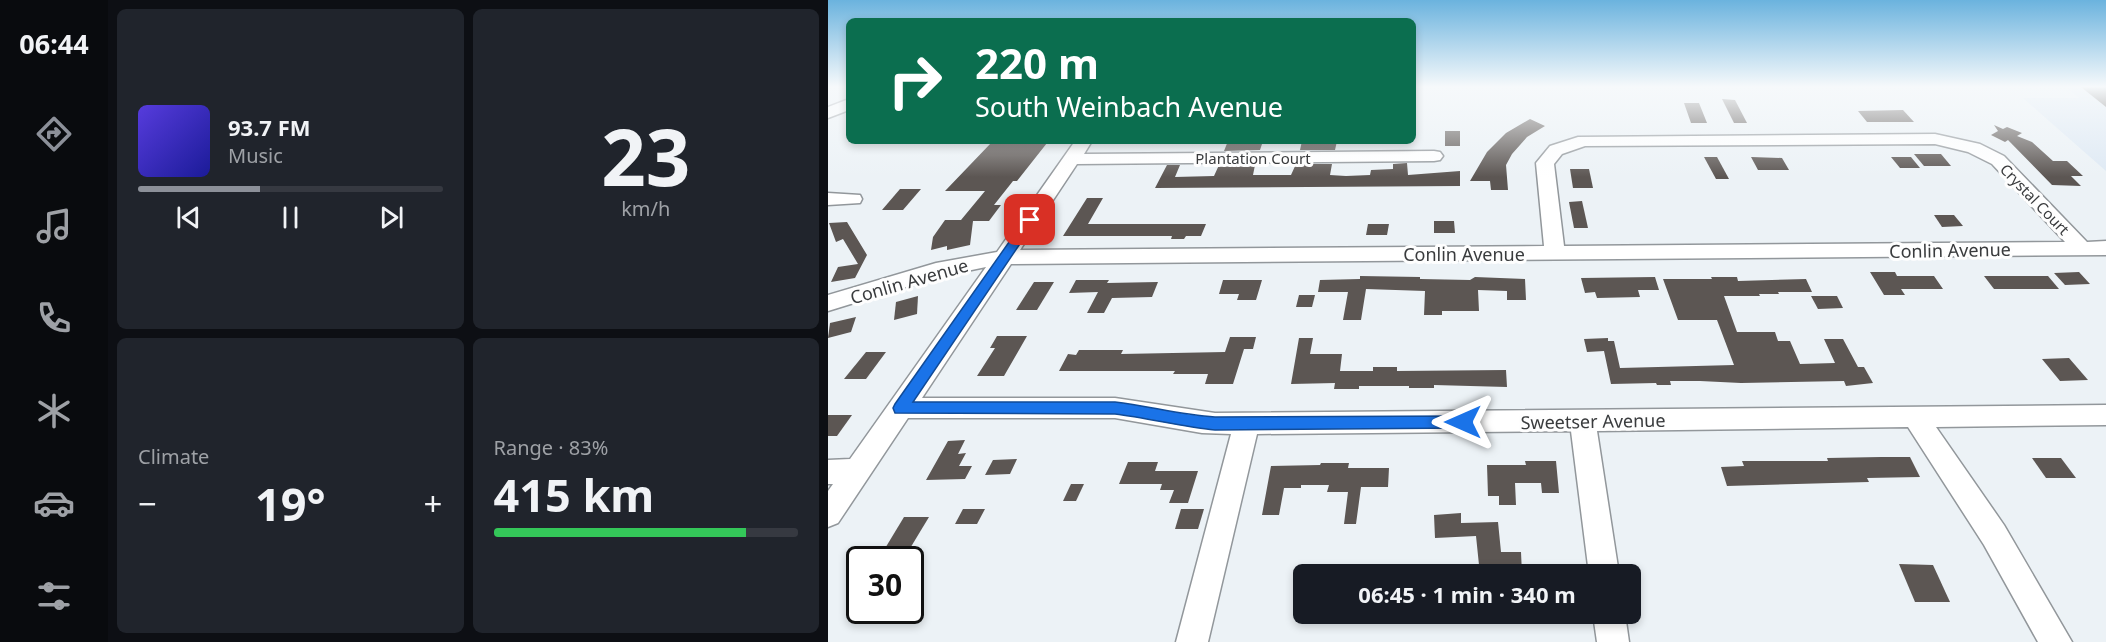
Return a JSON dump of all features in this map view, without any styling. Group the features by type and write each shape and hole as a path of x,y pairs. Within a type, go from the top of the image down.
{"street":[{"name":"Crystal Court","path":"1556,253 1545,163 1556,150 1584,141 1935,139 1974,148 1998,160 2083,249"},
{"name":"Plantation Court","path":"1078,150 1434,156"},
{"path":"828,514 1078,150"},
{"path":"828,199 853,199"},
{"name":"Conlin Avenue","path":"828,303 944,268 1005,257 2106,249"},
{"name":"Sweetser Avenue","path":"901,408 1092,407 1148,412 1187,421 1247,424 2106,415"},
{"path":"1915,417 1994,536 2056,642"},
{"path":"1582,421 1603,564"},
{"path":"1192,642 1247,424"},
{"path":"828,472 858,471"},
{"path":"1610,624 1613,642"}],"shaded area":[{"path":"2045,117 2106,117 2106,171"}],"building":[{"path":"1689,117 1705,117 1707,123 1691,123"},
{"path":"1731,117 1744,117 1747,123 1734,123"},
{"path":"1863,117 1909,117 1914,122 1867,122"},
{"path":"1530,119 1545,126 1527,137 1512,154 1506,165 1508,190 1491,190 1490,181 1470,181 1487,152 1506,133"},
{"path":"1994,125 2022,133 2017,136 2032,142 2053,161 2067,161 2083,176 2071,176 2081,186 2052,185 2008,140 2005,142 1991,135 1998,131"},
{"path":"1445,131 1460,131 1460,146 1445,146"},
{"path":"990,144 1046,144 1017,181 1013,181 994,205 1001,205 989,221 973,221 970,245 947,250 947,246 931,250 933,237 945,220 961,220 985,191 945,191"},
{"path":"1227,144 1262,144 1260,150 1224,151"},
{"path":"1301,144 1336,144 1335,150 1300,150"},
{"path":"1914,154 1941,154 1951,166 1924,166"},
{"path":"1704,157 1717,157 1729,179 1716,179"},
{"path":"1751,157 1782,158 1789,170 1758,170"},
{"path":"1891,157 1911,157 1920,168 1900,168"},
{"path":"1407,163 1408,175 1460,171 1460,186 1155,188 1167,165 1180,165 1175,177 1214,176 1219,165 1255,165 1253,175 1291,175 1296,164 1332,164 1330,175 1346,176 1370,175 1371,170 1393,169 1393,164"},
{"path":"1570,169 1589,169 1593,188 1573,188"},
{"path":"900,189 921,189 903,210 882,210"},
{"path":"1087,198 1103,198 1088,224 1206,224 1201,236 1186,236 1184,239 1171,239 1172,236 1063,236"},
{"path":"1582,201 1588,228 1574,228 1569,202"},
{"path":"1934,215 1954,215 1963,226 1942,227"},
{"path":"1434,221 1454,221 1455,233 1434,233"},
{"path":"847,222 867,255 855,278 831,282 838,267 858,264 843,239 836,242 829,223"},
{"path":"1368,224 1389,224 1387,235 1366,235"},
{"path":"1870,272 1895,272 1897,276 1934,276 1943,289 1901,289 1905,295 1884,295"},
{"path":"2079,272 2090,284 2065,285 2054,273"},
{"path":"1360,276 1470,280 1475,277 1525,279 1526,300 1507,300 1507,291 1478,290 1479,311 1442,311 1442,315 1424,315 1425,291 1366,289 1361,320 1343,320 1348,292 1318,292 1320,280 1360,279"},
{"path":"1984,276 2048,276 2059,289 1994,289"},
{"path":"1655,277 1659,290 1638,290 1640,297 1597,298 1595,292 1585,293 1581,278"},
{"path":"1711,277 1737,277 1738,281 1806,279 1812,292 1724,296 1737,332 1775,332 1778,341 1790,341 1800,364 1835,363 1824,339 1843,339 1858,367 1864,367 1873,383 1846,386 1844,381 1741,383 1670,381 1671,385 1611,384 1604,351 1587,352 1584,339 1608,338 1608,341 1614,341 1620,368 1734,365 1717,320 1678,320 1663,279 1712,279"},
{"path":"1076,280 1109,280 1107,283 1158,282 1152,297 1112,298 1104,313 1087,313 1098,292 1069,293"},
{"path":"1223,280 1262,280 1256,300 1237,300 1239,294 1219,294"},
{"path":"1034,282 1054,282 1037,310 1016,310"},
{"path":"1299,295 1315,295 1312,307 1296,307"},
{"path":"918,296 917,314 894,320 896,302"},
{"path":"1811,296 1837,296 1843,308 1818,309"},
{"path":"856,317 851,332 828,338 830,323"},
{"path":"997,336 1027,336 1004,376 977,376 995,348 990,348"},
{"path":"1230,337 1256,337 1253,349 1244,349 1233,384 1205,384 1208,374 1173,374 1175,371 1059,371 1068,354 1076,355 1079,350 1123,350 1121,354 1225,352"},
{"path":"1299,338 1313,338 1310,354 1342,354 1340,371 1373,371 1373,367 1397,367 1397,371 1506,370 1507,387 1434,385 1434,388 1359,386 1359,389 1334,389 1335,383 1291,384"},
{"path":"866,352 886,352 866,379 844,379"},
{"path":"2069,358 2088,380 2060,381 2042,359"},
{"path":"828,415 852,415 837,436 828,436"},
{"path":"965,440 958,454 966,453 959,466 972,466 965,479 926,480 948,441"},
{"path":"1910,457 1920,477 1867,478 1869,482 1727,486 1721,467 1744,466 1742,461 1828,461 1827,458"},
{"path":"2032,458 2061,458 2076,478 2046,478"},
{"path":"1017,459 1010,474 985,475 993,460"},
{"path":"1525,461 1556,461 1559,493 1542,493 1541,483 1515,483 1516,505 1499,505 1499,496 1488,496 1487,465 1526,465"},
{"path":"1128,462 1158,462 1155,471 1198,471 1188,503 1169,503 1174,490 1160,490 1162,484 1119,484"},
{"path":"1321,463 1349,463 1348,468 1389,468 1388,487 1361,487 1356,524 1344,524 1348,492 1327,492 1329,485 1301,485 1301,488 1284,488 1279,515 1262,515 1271,466 1320,465"},
{"path":"1071,484 1084,484 1076,501 1063,501"},
{"path":"963,509 985,509 977,524 955,524"},
{"path":"1181,509 1204,509 1198,529 1175,529"},
{"path":"1461,513 1461,523 1498,522 1501,552 1521,552 1522,564 1479,564 1476,536 1435,538 1434,515"},
{"path":"904,517 929,517 911,546 886,546"},
{"path":"1899,564 1933,565 1950,602 1915,602"}],"route":[{"path":"1030,220 901,408 1115,408 1215,424 1463,422"}]}
